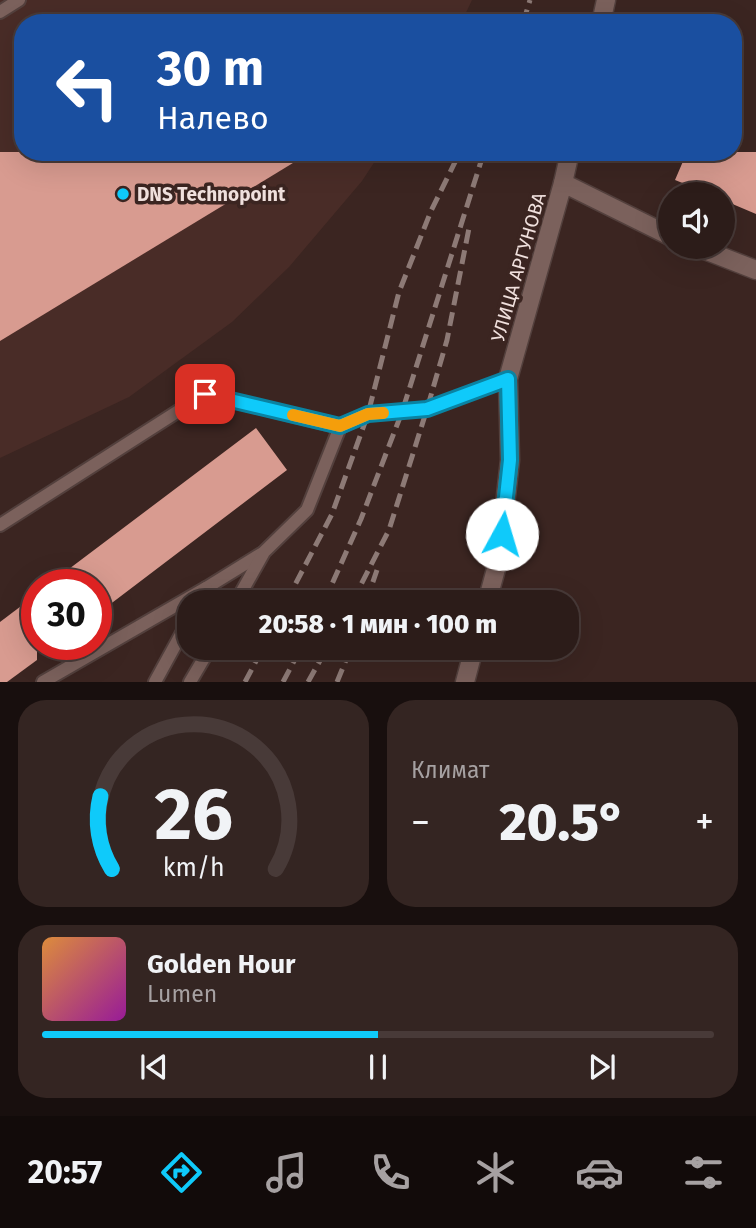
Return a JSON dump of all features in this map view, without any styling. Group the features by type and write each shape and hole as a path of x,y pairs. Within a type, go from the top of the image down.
{"street":[{"name":"УЛИЦА АРГУНОВА","path":"490,590 499,558 510,460 508,379 568,161"},
{"path":"563,183 658,230"},
{"path":"728,259 756,270"},
{"path":"465,682 471,660"}],"lane":[{"path":"0,12 19,0"},
{"path":"0,525 205,394 340,426 368,414 427,409 508,379"},
{"path":"43,682 264,552 307,510 340,426"},
{"path":"243,590 264,552"},
{"path":"155,682 177,642"},
{"path":"190,682 203,660"}],"shaded area":[{"path":"0,0 472,0 465,14 14,14 14,161 375,161 362,181 289,267 232,322 129,397 0,458"}],"building":[{"path":"0,152 14,152 14,161 296,161 0,341"},
{"path":"742,152 756,152 756,214 735,205 735,182 675,180 683,161 742,161"},
{"path":"256,428 287,470 112,603 112,569 69,569"},
{"path":"21,606 21,660 37,660 7,682 0,682 0,622"}],"railway":[{"path":"526,14 530,0"},
{"path":"292,590 332,514 368,414 399,292 431,211 456,161"},
{"path":"329,590 361,519 402,412 481,161"},
{"path":"358,590 389,530 427,409 447,340 470,223"},
{"path":"370,590 377,570"},
{"path":"245,682 257,660"},
{"path":"283,682 295,660"},
{"path":"308,682 320,660"},
{"path":"337,682 346,660"}],"slow traffic":[{"path":"293,415 340,426 368,414 383,413"}],"place":[{"name":"DNS Technopoint","path":"123,194"}],"route":[{"path":"205,394 340,426 368,414 427,409 508,379 510,460 502,534"}]}
